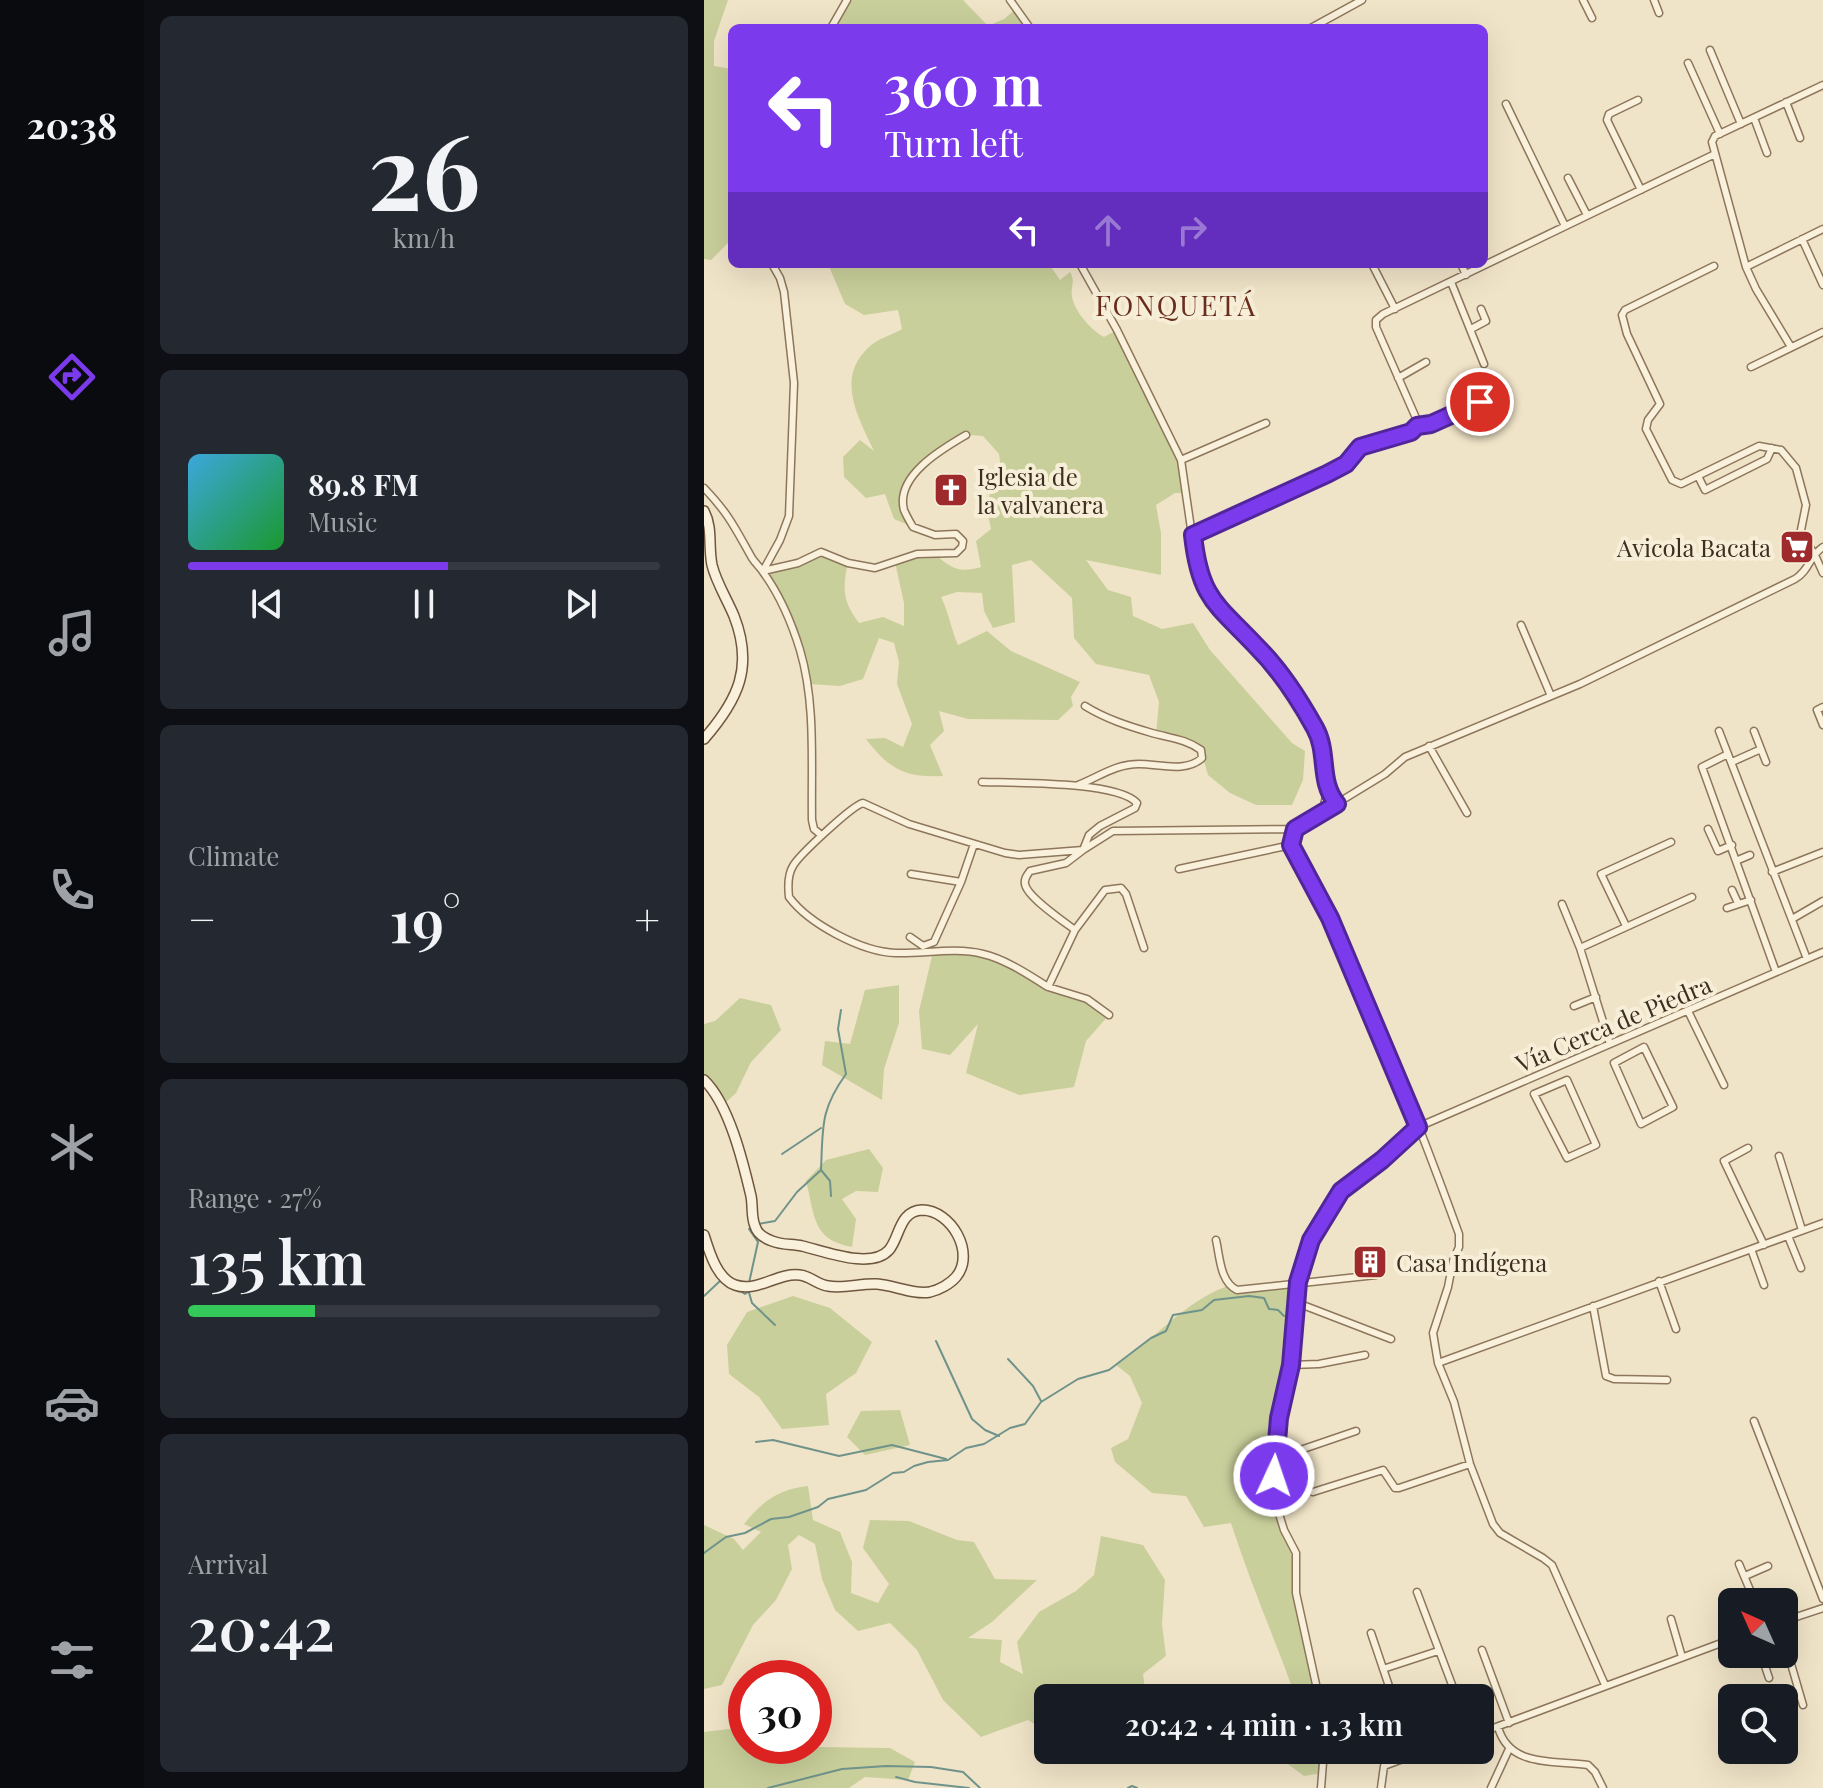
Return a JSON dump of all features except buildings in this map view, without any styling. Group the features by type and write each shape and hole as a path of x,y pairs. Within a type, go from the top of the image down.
{"street":[{"path":"833,24 847,0"},
{"path":"1010,0 1027,24"},
{"path":"1318,24 1362,0"},
{"path":"1583,0 1592,18"},
{"path":"1654,0 1659,13"},
{"path":"1710,50 1741,124"},
{"path":"1688,63 1720,134"},
{"path":"1791,347 1746,267 1712,142 1720,134 1823,85"},
{"path":"1638,100 1609,114 1607,120 1638,190"},
{"path":"1786,102 1800,138"},
{"path":"1506,104 1565,226"},
{"path":"1754,118 1767,153"},
{"path":"1488,264 1715,154"},
{"path":"1568,178 1587,215"},
{"path":"1746,267 1823,229"},
{"path":"1802,239 1823,285"},
{"path":"1714,266 1625,310 1622,315 1627,334 1660,404 1648,420 1646,429 1672,480 1681,484 1759,446 1781,450 1796,468 1806,505 1801,530 1803,538 1823,573"},
{"path":"763,571 789,516 794,416 794,383 784,292 774,268"},
{"path":"1082,268 1117,330 1181,460 1196,563 1211,599 1271,663 1317,730 1327,791 1323,811"},
{"path":"1374,268 1395,309"},
{"path":"1463,268 1466,275"},
{"path":"1417,426 1376,327 1376,320 1479,268"},
{"path":"1451,282 1484,364"},
{"path":"1471,329 1486,321 1481,309"},
{"path":"1751,367 1823,332"},
{"path":"1398,378 1426,362"},
{"path":"1193,535 1346,464 1360,447 1411,432 1417,426 1431,424 1480,402"},
{"path":"1181,460 1266,423"},
{"path":"763,571 798,563 821,552 848,563 875,568 917,554 956,553 963,541 956,534 935,535 913,527 903,508 905,491 912,476 943,448 966,435"},
{"path":"1698,476 1705,490 1767,459 1772,448"},
{"path":"704,488 724,508 753,560 763,571 799,647 809,684 812,820 814,829 820,834"},
{"path":"704,511 710,525 713,568 735,619 744,651 741,680 732,703 704,739"},
{"path":"1075,930 1040,903 1025,885 1030,871 1066,863 1113,831 1295,829 1385,774 1405,757 1551,696 1795,579 1805,573 1814,553 1823,547"},
{"path":"1521,625 1551,696"},
{"path":"1073,787 1119,765 1175,767 1197,763 1202,758 1201,750 1179,738 1116,722 1085,706"},
{"path":"1823,707 1817,710 1823,725"},
{"path":"1719,731 1807,959"},
{"path":"1754,731 1766,762"},
{"path":"1429,746 1467,813"},
{"path":"1732,762 1761,749"},
{"path":"1728,754 1702,767 1776,972"},
{"path":"982,782 1106,789 1129,796 1137,803 1135,808 1089,835 1083,850"},
{"path":"1327,791 1337,804"},
{"path":"1083,850 1019,855 909,824 863,803 852,807 828,832 820,834 792,867 788,894 800,911 849,941 880,951 985,954 1048,987 1087,999 1109,1015"},
{"path":"1295,829 1291,845 1330,918 1418,1127 1459,1234 1459,1247 1433,1333 1438,1363 1454,1402 1470,1464 1493,1524 1500,1533 1552,1565 1605,1685"},
{"path":"1708,829 1718,851 1732,845"},
{"path":"1626,926 1601,874 1671,842"},
{"path":"910,937 923,946 934,942 974,844"},
{"path":"1179,869 1291,845"},
{"path":"1772,872 1823,852"},
{"path":"1738,860 1750,855"},
{"path":"911,874 961,882"},
{"path":"1048,987 1075,930 1105,890 1121,888 1126,894 1144,948"},
{"path":"1732,890 1738,903"},
{"path":"1580,948 1692,897"},
{"path":"1727,908 1751,900"},
{"path":"1792,919 1823,901"},
{"path":"1562,904 1580,948 1610,1044"},
{"name":"Vía Cerca de Piedra","path":"1316,1684 1296,1593 1296,1553 1284,1530 1276,1504 1274,1459 1291,1365 1298,1282 1311,1240 1341,1191 1418,1127 1823,952"},
{"path":"1574,1006 1596,997"},
{"path":"1688,1011 1724,1085"},
{"path":"1629,1036 1636,1050"},
{"path":"1644,1047 1673,1107 1641,1124 1614,1063 1636,1050 1644,1047"},
{"path":"1543,1073 1550,1087"},
{"path":"704,1080 725,1109 751,1199 755,1230 763,1238 834,1255 874,1258 889,1250 902,1222 915,1211 926,1210 954,1228 964,1249 964,1262 957,1276 946,1285 928,1292 877,1284 830,1287 801,1275 752,1287 734,1285 724,1276 713,1261 704,1235"},
{"path":"1567,1080 1596,1145 1567,1158 1534,1094 1550,1087 1567,1080"},
{"path":"1748,1148 1724,1161 1764,1245"},
{"path":"1779,1156 1802,1230"},
{"path":"1438,1363 1823,1223"},
{"path":"1788,1236 1801,1268"},
{"path":"1216,1240 1228,1286 1237,1290 1376,1275"},
{"path":"1751,1249 1764,1285"},
{"path":"1659,1281 1676,1329"},
{"path":"1295,1302 1391,1339"},
{"path":"1593,1306 1606,1376 1614,1379 1667,1380"},
{"path":"1291,1365 1319,1364 1365,1355"},
{"path":"1754,1421 1823,1599"},
{"path":"1274,1459 1356,1431"},
{"path":"1313,1492 1383,1470 1395,1488 1399,1488 1470,1464"},
{"path":"1739,1564 1750,1588"},
{"path":"1745,1576 1768,1566"},
{"path":"1417,1592 1451,1684"},
{"path":"1798,1616 1823,1608"},
{"path":"1671,1619 1682,1657"},
{"path":"1371,1633 1388,1684"},
{"path":"1494,1728 1718,1644"},
{"path":"1482,1650 1509,1723"},
{"path":"1383,1669 1438,1651"},
{"path":"1766,1668 1769,1678"},
{"path":"1792,1668 1803,1705"},
{"path":"1498,1727 1502,1743 1509,1749 1542,1762 1588,1765 1603,1788"},
{"path":"1491,1788 1509,1749"},
{"path":"1321,1788 1323,1764"},
{"path":"1381,1788 1384,1766 1388,1764"}],"green space":[{"path":"704,0 728,0 714,41 714,66 728,68 728,243 711,260 704,259"},
{"path":"847,0 963,0 986,24 833,24"},
{"path":"1017,8 1027,24 993,24 1004,19"},
{"path":"830,268 1052,268 1060,280 1070,272 1074,303 1084,320 1104,337 1117,330 1181,460 1186,493 1175,493 1156,505 1161,533 1161,575 1086,560 1108,590 1131,597 1133,616 1162,629 1193,623 1210,650 1292,743 1305,751 1303,780 1292,805 1256,805 1230,793 1208,775 1201,750 1156,734 1159,702 1149,675 1096,664 1074,638 1072,598 1031,560 1012,565 1015,622 993,628 984,611 982,593 957,592 941,597 958,645 987,631 1011,651 1080,682 1071,697 1073,706 1058,720 968,719 939,711 944,731 930,745 943,776 918,775 890,764 866,739 885,738 903,747 912,724 897,684 899,662 894,643 879,638 863,679 840,686 809,684 799,647 763,571 798,563 821,552 848,563 845,595 859,623 883,617 904,626 904,603 895,562 917,554 935,554 956,568 967,570 981,567 976,541 991,529 987,510 992,481 1002,477 999,454 983,436 966,435 957,439 930,459 908,484 904,505 913,527 894,519 885,494 866,498 844,477 843,457 860,440 874,451 856,411 851,385 853,372 869,347 902,329 898,310 864,315 845,304"},
{"path":"933,952 985,954 1030,978 1087,999 1109,1015 1086,1041 1074,1087 1019,1095 966,1073 978,1024 950,1055 922,1049 919,1011"},
{"path":"899,985 899,1023 884,1069 882,1100 822,1065 825,1041 850,1044 865,990"},
{"path":"740,998 771,1005 781,1030 751,1062 736,1093 723,1105 704,1080 704,1024 715,1021"},
{"path":"869,1149 883,1168 878,1192 856,1191 842,1199 856,1219 852,1247 839,1244 829,1239 817,1224 806,1181 826,1160"},
{"path":"1298,1282 1291,1365 1279,1418 1276,1504 1296,1553 1296,1593 1316,1684 1291,1684 1231,1523 1204,1527 1186,1496 1152,1493 1115,1462 1111,1448 1128,1439 1142,1403 1130,1376 1116,1365 1197,1301 1228,1286 1237,1290"},
{"path":"793,1296 830,1308 872,1342 856,1373 826,1394 829,1425 782,1429 759,1397 729,1374 727,1345 747,1312"},
{"path":"900,1410 910,1445 865,1455 847,1437 861,1411"},
{"path":"808,1486 813,1520 840,1532 852,1562 851,1593 878,1603 889,1584 863,1548 870,1520 909,1521 957,1540 974,1542 995,1579 1037,1580 992,1622 968,1638 1002,1640 1000,1662 1023,1674 1017,1642 1039,1612 1076,1591 1094,1575 1101,1536 1143,1545 1165,1580 1162,1624 1166,1656 1143,1674 1144,1684 1034,1684 1034,1724 1028,1720 981,1737 943,1700 917,1650 890,1623 858,1631 835,1610 822,1579 815,1544 799,1535 788,1545 792,1569 776,1600 753,1625 735,1660 728,1660 728,1673 722,1685 704,1689 704,1525 734,1539 743,1550 761,1532 744,1524 757,1509 779,1494"},
{"path":"728,1729 728,1764 832,1764 832,1747 890,1748 915,1762 908,1780 865,1777 849,1788 704,1788 704,1732"},
{"path":"1288,1764 1323,1764 1322,1773 1304,1776"}],"waterway":[{"path":"758,1224 775,1221 797,1192 821,1170 827,1109 846,1074 838,1029 841,1010"},
{"path":"782,1154 821,1128"},
{"path":"821,1170 830,1181 831,1196"},
{"path":"749,1283 758,1242 749,1229 752,1227"},
{"path":"704,1296 721,1280"},
{"path":"737,1289 745,1294 748,1292"},
{"path":"748,1289 752,1303 775,1325"},
{"path":"704,1553 726,1537 745,1533 771,1519 789,1517 818,1507 828,1499 866,1490 893,1473 928,1462 948,1460 966,1448 984,1444 1010,1428 1025,1424 1041,1402 1078,1379 1109,1370 1151,1338 1166,1331 1173,1315 1202,1310 1214,1300 1249,1296 1264,1298 1269,1309 1278,1310 1284,1316"},
{"path":"936,1341 972,1419 999,1436"},
{"path":"1008,1359 1033,1386 1041,1401"},
{"path":"756,1442 773,1440 839,1456 892,1445 946,1459"},
{"path":"768,1788 842,1769 886,1766 931,1767 963,1772 980,1788"},
{"path":"896,1777 969,1788"},
{"path":"1128,1788 1137,1788"}],"place":[{"name":"Iglesia de la valvanera","path":"951,490"},
{"name":"Avicola Bacata","path":"1797,547"},
{"name":"Casa Indígena","path":"1370,1262"}],"district":[{"name":"FONQUETÁ","path":"1176,304"}],"route":[{"path":"1274,1476 1275,1444 1291,1365 1298,1282 1311,1240 1341,1191 1411,1136 1418,1127 1330,918 1291,845 1295,829 1337,804 1327,791 1317,730 1271,663 1211,599 1196,563 1193,535 1346,464 1360,447 1411,432 1417,426 1431,424 1480,402"}]}
